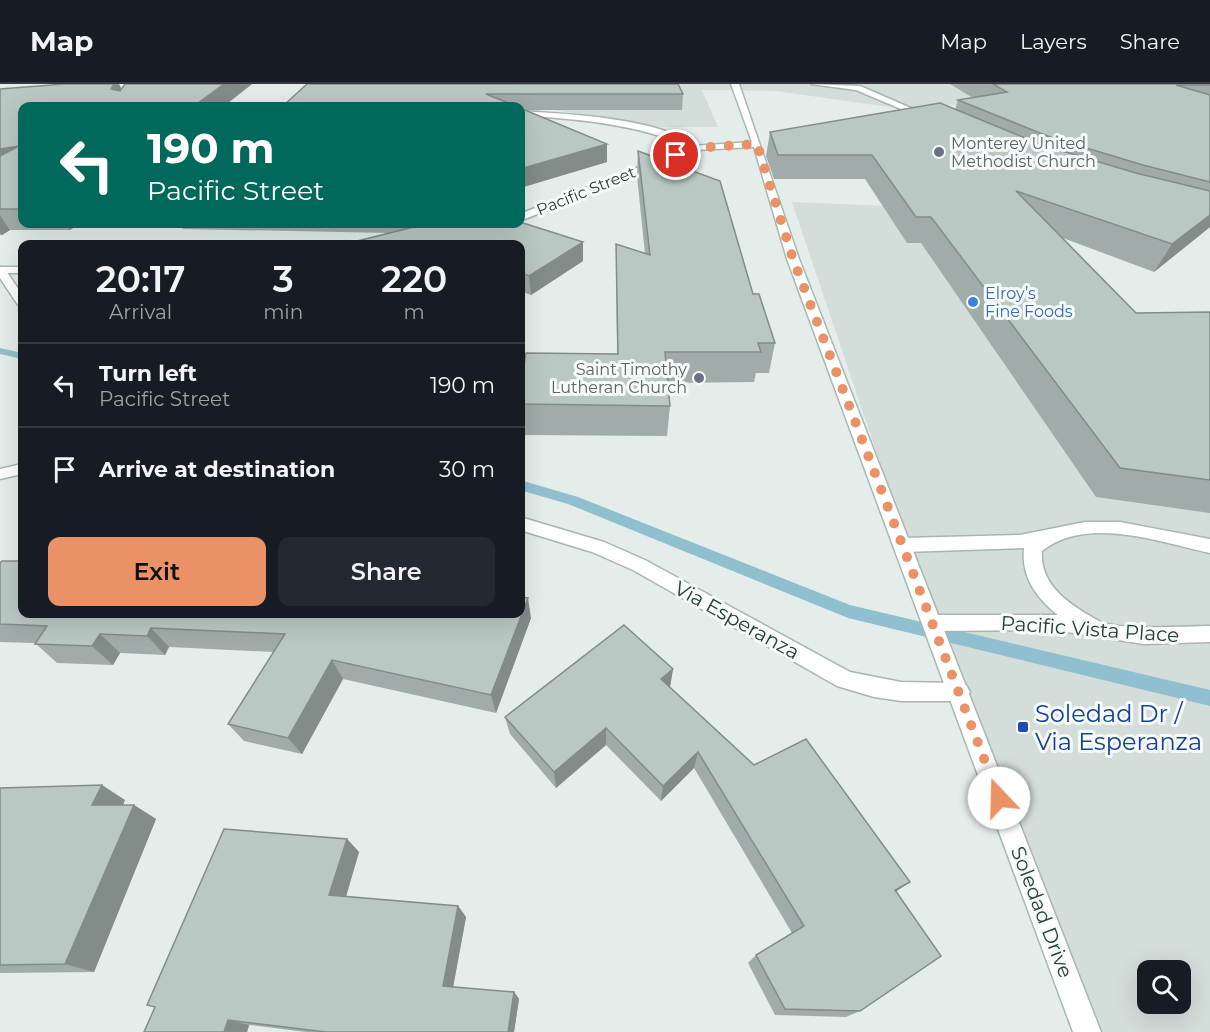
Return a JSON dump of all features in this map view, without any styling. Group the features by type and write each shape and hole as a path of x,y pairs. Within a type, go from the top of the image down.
{"street":[{"name":"Soledad Drive","path":"735,84 757,144 793,259 934,623 1087,1032"},
{"path":"815,84 843,86 868,92 935,121"},
{"path":"525,113 595,120 644,130 676,138 695,148"},
{"name":"Pacific Street","path":"525,216 695,148 757,144"},
{"path":"0,270 18,270"},
{"path":"0,270 18,296"},
{"path":"0,474 18,470"},
{"name":"Via Esperanza","path":"525,524 598,547 639,565 844,679 875,690 906,694 959,692"},
{"path":"904,545 999,543 1085,528 1120,528 1210,546"},
{"path":"1049,536 1033,548 1030,563 1037,581 1057,604 1105,630"},
{"name":"Pacific Vista Place","path":"934,623 1054,622 1163,637 1210,634"}],"shaded area":[{"path":"540,84 1001,84 1033,101 896,108 776,91 702,90 718,127 657,127 548,109"},
{"path":"792,202 1010,211 1210,436 1210,1032 1072,1032"}],"building":[{"path":"64,84 114,84 111,89 120,91 125,84 224,84 199,102 18,102 18,146 0,149 0,89"},
{"path":"307,84 678,84 683,94 486,94 506,102 287,102"},
{"path":"993,84 1210,84 1176,85 1210,95 1210,182 1050,137 958,100 1007,92"},
{"path":"940,103 1042,145 1136,173 1210,191 1210,215 1172,244 1016,191 1136,313 1210,312 1210,480 1120,468 931,217 916,217 872,155 778,155 770,132"},
{"path":"525,110 607,144 525,168"},
{"path":"18,147 18,209 0,209 0,156"},
{"path":"638,151 720,181 753,294 759,294 775,343 758,343 761,352 665,352 670,406 525,404 526,353 618,354 616,244 650,255"},
{"path":"525,224 583,242 529,276 525,274 525,240 361,240 410,228 525,228"},
{"path":"18,561 18,618 520,618 491,695 332,660 288,738 228,724 285,634 151,628 147,636 100,634 92,646 35,644 47,626 0,624 0,563"},
{"path":"624,625 673,669 661,679 754,765 806,739 910,882 895,890 941,956 860,1011 785,1009 756,955 804,926 698,752 663,786 606,728 554,772 505,717"},
{"path":"102,785 92,805 134,805 65,964 0,965 0,788"},
{"path":"224,829 347,839 329,895 458,906 443,986 514,992 508,1032 326,1032 228,1020 224,1032 144,1032 155,1007 147,1005"}],"waterway":[{"path":"0,351 18,355"},
{"path":"525,486 573,500 848,611 1210,698"}],"place":[{"name":"Monterey United Methodist Church","path":"939,152"},
{"name":"Elroy’s Fine Foods","path":"973,302"},
{"name":"Saint Timothy Lutheran Church","path":"699,378"},
{"name":"Soledad Dr / Via Esperanza","path":"1023,727"}],"route":[{"path":"676,155 695,148 757,144 793,259 999,798"}]}
